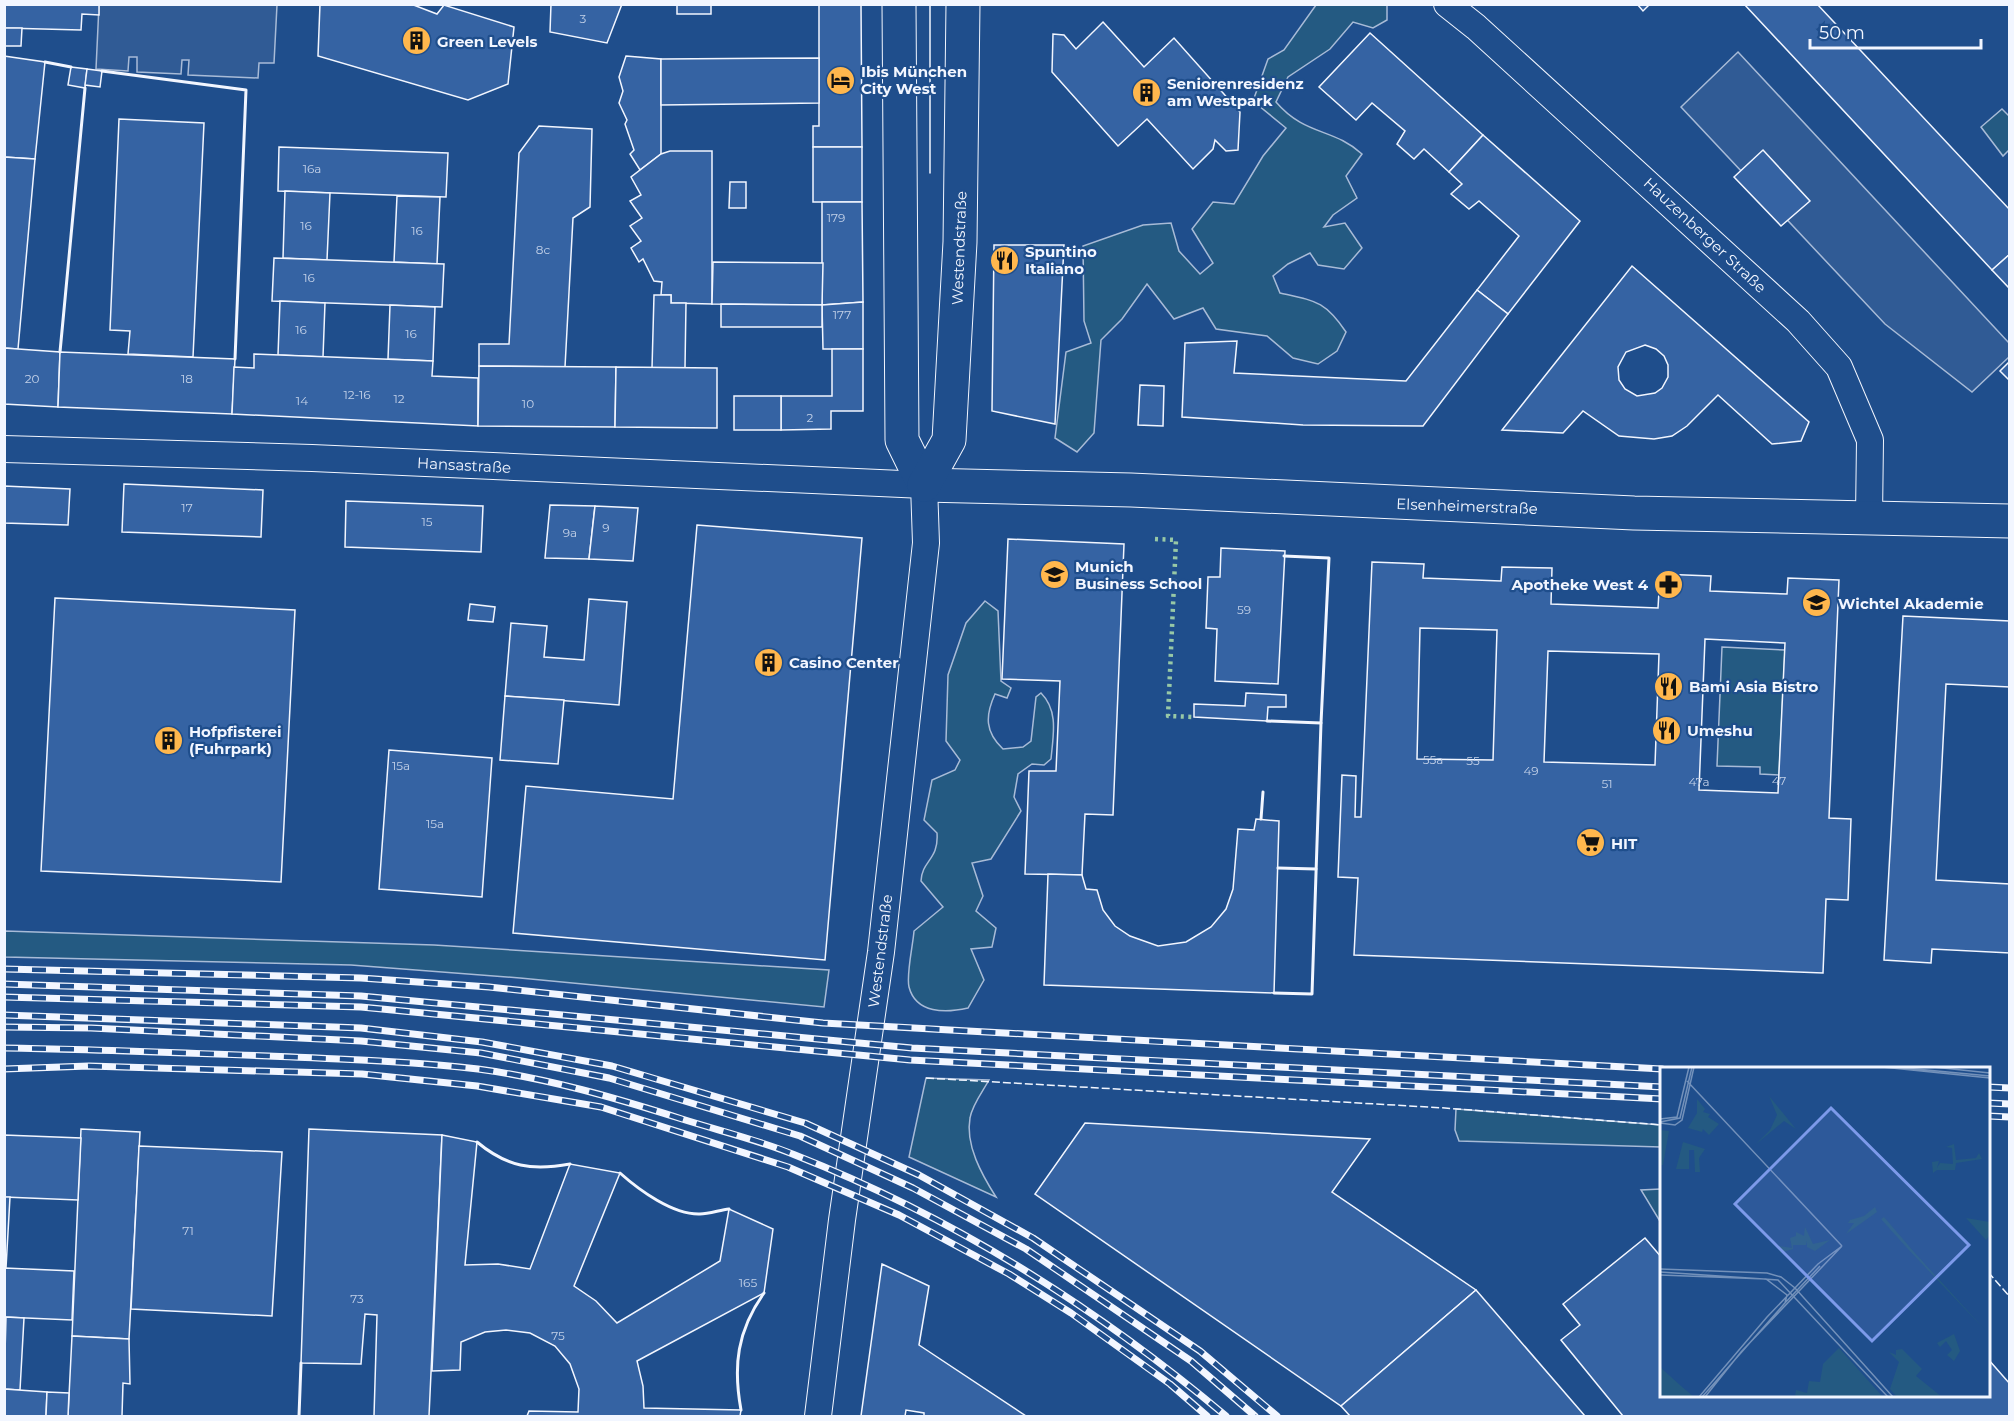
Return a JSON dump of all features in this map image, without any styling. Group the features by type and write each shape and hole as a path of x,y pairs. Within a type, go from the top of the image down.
{"main road":[{"name":"Westendstraße","path":"899,4 902,440 924,485"},
{"name":"Westendstraße","path":"924,485 949,440 960,242 963,4"},
{"name":"Elsenheimerstraße","path":"924,485 1131,490 1634,513 2010,521"}],"street":[{"name":"Hauzenberger Straße","path":"1447,4 1485,35 1798,321 1839,367 1870,440 1869,517"},
{"name":"Hansastraße","path":"4,449 312,458 924,485"},
{"name":"Westendstraße","path":"818,1416 842,1220 883,941 926,543 924,485"}],"shaded area":[{"path":"99,5 277,5 274,63 259,63 258,78 188,75 189,60 182,60 181,74 137,72 137,57 129,57 128,71 96,69"},
{"path":"1316,5 1387,5 1387,20 1373,28 1353,22 1330,49 1288,77 1276,102 1298,121 1341,140 1362,154 1346,176 1357,198 1333,215 1324,227 1345,223 1362,248 1344,269 1318,265 1310,253 1288,264 1273,276 1280,293 1319,304 1339,322 1346,332 1337,351 1318,364 1293,358 1267,336 1216,329 1203,308 1174,319 1147,284 1122,319 1101,340 1094,433 1077,452 1055,438 1066,352 1091,343 1084,321 1083,246 1143,225 1171,223 1179,251 1200,274 1213,263 1192,229 1213,202 1234,204 1263,156 1286,128 1253,101 1268,59 1284,50"},
{"path":"1738,52 2009,343 2009,357 1972,392 1885,324 1681,107"},
{"path":"2002,109 2010,117 2009,150 2003,156 1981,127"},
{"path":"985,601 998,611 1001,681 1011,688 1007,698 995,694 988,717 990,730 1003,749 1023,747 1031,741 1036,697 1041,693 1047,700 1053,716 1051,759 1044,765 1032,764 1018,774 1014,797 1021,811 991,859 972,863 983,896 976,911 996,928 992,947 971,949 984,980 968,1008 950,1011 933,1010 918,1002 908,982 914,931 943,907 921,881 924,868 933,855 937,842 937,833 924,820 932,780 955,770 960,760 946,741 948,675 966,623"},
{"path":"1722,647 1785,650 1779,775 1760,774 1760,767 1717,766"},
{"path":"5,931 434,945 829,970 824,1007 520,978 351,965 5,957"},
{"path":"926,1078 989,1080 973,1108 969,1128 972,1149 996,1197 909,1157"},
{"path":"1456,1109 1660,1125 1660,1147 1459,1141 1455,1130"},
{"path":"1660,1189 1660,1221 1641,1190"}],"building":[{"path":"4,4 99,4 99,15 82,14 81,30 4,28"},
{"name":"Green Levels","path":"320,4 411,4 437,14 444,5 514,27 508,84 468,100 318,56"},
{"name":"Green Levels","path":"551,4 622,4 607,43 550,32"},
{"path":"677,4 711,4 711,14 677,14"},
{"name":"Ibis München City West","path":"819,4 861,4 862,147 813,147 813,126 819,126"},
{"path":"1637,4 1650,4 1643,11"},
{"path":"1744,4 1817,4 2010,210 2010,254 1992,270"},
{"name":"Seniorenresidenz am Westpark","path":"1103,22 1144,67 1174,38 1240,112 1238,150 1226,151 1215,140 1213,149 1193,169 1147,119 1118,146 1052,72 1053,34 1064,35 1076,49"},
{"path":"4,28 22,28 21,46 4,46"},
{"path":"1370,33 1483,135 1449,172 1424,149 1414,159 1397,144 1405,131 1372,103 1356,120 1319,87"},
{"path":"4,56 45,62 35,159 4,157"},
{"path":"626,56 661,59 661,154 640,170 630,154 634,150 625,124 627,120 619,103 623,91 619,77"},
{"path":"819,58 819,103 661,105 661,59"},
{"path":"71,67 87,69 85,88 68,85"},
{"path":"87,69 102,71 100,87 85,85"},
{"path":"119,119 204,123 193,357 128,354 130,331 110,330"},
{"path":"539,126 592,129 590,207 573,218 565,367 479,366 479,344 509,344 519,153"},
{"path":"1483,135 1580,221 1508,314 1477,290 1519,236 1479,201 1469,209 1451,194 1462,184 1449,172"},
{"path":"279,147 448,153 446,197 278,191"},
{"path":"813,147 862,147 862,202 813,202"},
{"path":"1763,150 1810,201 1781,226 1734,177"},
{"path":"670,151 712,151 712,304 671,303 671,295 661,295 662,282 654,281 643,259 639,262 631,248 641,241 630,226 642,218 630,201 641,195 631,177 661,154"},
{"path":"4,157 35,159 18,349 4,348"},
{"path":"730,182 746,182 746,208 729,208"},
{"path":"285,191 330,193 327,260 283,258"},
{"path":"397,196 440,197 437,264 394,262"},
{"path":"822,202 862,202 863,302 822,305"},
{"path":"994,245 1064,245 1055,424 992,411"},
{"path":"2010,254 2010,289 1992,270"},
{"path":"274,258 444,264 442,307 272,301"},
{"path":"713,262 823,263 822,305 712,304"},
{"path":"1632,266 1809,422 1801,441 1772,444 1718,395 1687,426 1672,436 1654,439 1619,436 1583,411 1563,433 1502,430","holes":["1645,345 1656,349 1664,356 1668,365 1668,377 1662,388 1655,393 1637,396 1625,389 1619,380 1618,367 1626,352"]},
{"path":"1477,290 1508,314 1423,426 1303,425 1182,417 1185,343 1237,341 1234,373 1406,381"},
{"path":"654,295 671,295 671,303 686,303 685,368 652,368"},
{"path":"280,301 325,303 323,357 278,355"},
{"path":"863,302 863,349 823,349 822,305"},
{"path":"721,304 822,305 822,327 721,327"},
{"path":"390,305 435,307 433,361 388,359"},
{"path":"4,348 60,352 58,407 4,404"},
{"path":"832,349 863,349 863,411 831,411 831,429 781,430 781,396 832,396"},
{"path":"60,352 235,359 232,414 58,407"},
{"path":"254,354 433,361 432,376 478,378 478,426 232,414 234,367 254,368"},
{"path":"2010,361 2010,381 2000,371"},
{"path":"479,366 616,367 615,427 478,426"},
{"path":"616,367 717,368 717,428 615,427"},
{"path":"1140,385 1164,386 1163,426 1138,425"},
{"path":"734,396 781,396 781,430 734,430"},
{"path":"124,484 263,490 261,537 122,532"},
{"path":"4,486 70,489 68,525 4,523"},
{"path":"346,501 483,506 481,552 345,547"},
{"path":"550,505 595,506 589,559 545,558"},
{"path":"595,506 638,508 633,561 589,559"},
{"name":"Casino Center","path":"697,525 862,538 825,960 513,933 526,786 673,799"},
{"path":"1008,539 1124,544 1113,815 1085,814 1082,875 1025,874 1029,771 1056,771 1060,681 1002,679"},
{"path":"1221,548 1285,551 1278,684 1215,681 1217,629 1206,628 1208,577 1220,577"},
{"path":"1372,562 1424,564 1423,578 1501,581 1502,567 1552,568 1551,604 1658,608 1660,574 1711,576 1710,591 1787,594 1788,578 1839,580 1829,818 1851,819 1848,900 1826,899 1823,973 1354,955 1358,878 1338,877 1342,775 1356,776 1355,817 1361,817","holes":["1420,628 1497,630 1493,760 1417,759","1705,639 1785,643 1778,793 1699,790","1548,651 1659,654 1655,765 1544,762"]},
{"name":"Hofpfisterei (Fuhrpark)","path":"55,598 295,610 281,882 41,871"},
{"path":"589,599 627,602 619,705 505,696 511,623 547,626 544,657 584,660"},
{"path":"470,604 495,607 493,622 468,620"},
{"path":"1903,616 2010,621 2010,687 1946,684 1936,880 2010,884 2010,953 1932,949 1931,963 1884,960"},
{"path":"1246,693 1286,695 1286,707 1268,707 1267,721 1194,717 1194,704 1245,706"},
{"path":"505,696 564,700 558,764 500,760"},
{"path":"389,750 492,758 482,897 379,889"},
{"path":"1256,819 1279,821 1274,993 1044,985 1048,874 1082,875 1086,889 1097,890 1103,910 1115,926 1130,936 1158,946 1186,942 1211,927 1226,909 1233,889 1238,829 1254,830"},
{"path":"1085,1123 1370,1139 1332,1192 1476,1290 1341,1406 1035,1194"},
{"path":"81,1129 140,1132 129,1339 72,1336"},
{"path":"309,1129 442,1135 429,1416 374,1416 377,1315 365,1314 361,1364 301,1363"},
{"path":"4,1135 81,1138 78,1200 4,1197"},
{"path":"442,1135 477,1142 465,1265 498,1264 530,1269 570,1164 620,1173 574,1286 596,1301 617,1323 720,1261 729,1209 773,1229 764,1293 637,1361 643,1386 644,1408 741,1410 740,1416 527,1416 529,1411 578,1412 579,1389 570,1364 555,1346 530,1333 506,1330 485,1332 461,1342 460,1370 432,1371"},
{"path":"139,1146 282,1152 272,1316 131,1309"},
{"path":"4,1197 10,1197 6,1268 4,1268"},
{"path":"1645,1238 1660,1256 1660,1397 1990,1397 1990,1361 2010,1384 2010,1416 1623,1416 1561,1340 1580,1325 1563,1304"},
{"path":"882,1264 929,1286 919,1345 1026,1416 924,1416 924,1413 906,1410 905,1416 861,1416"},
{"path":"4,1268 74,1271 72,1320 4,1317"},
{"path":"1476,1290 1585,1416 1350,1416 1341,1406"},
{"path":"6,1317 24,1318 20,1390 4,1389"},
{"path":"72,1336 129,1339 130,1384 123,1383 122,1416 68,1416"},
{"path":"4,1389 47,1392 46,1416 4,1416"},
{"path":"47,1392 69,1393 68,1416 46,1416"}],"tram line":[{"path":"930,4 930,173"}],"railway":[{"path":"4,969 361,978 489,987 823,1023 1660,1069"},
{"path":"4,984 361,996 912,1048 1660,1087"},
{"path":"4,997 361,1007 910,1060 1660,1099"},
{"path":"4,1015 361,1028 482,1042 612,1066 805,1123 919,1175 1033,1238 1200,1351 1277,1416"},
{"path":"4,1027 91,1028 361,1041 481,1053 609,1078 800,1136 913,1188 1026,1249 1191,1361 1255,1416"},
{"path":"4,1048 347,1059 478,1069 581,1090 739,1136 781,1150 854,1180 967,1236 1075,1302 1177,1376 1226,1416"},
{"path":"4,1069 89,1066 362,1074 477,1086 601,1107 788,1167 899,1215 1009,1274 1071,1313 1170,1384 1207,1416"},
{"path":"1990,1087 2010,1088"},
{"path":"1990,1103 2010,1104"},
{"path":"1990,1116 2010,1117"}],"hedge":[{"path":"1155,539 1176,540 1168,716 1194,717"}],"fence":[{"path":"926,1078 1445,1108 1660,1125"},
{"path":"1990,1274 2010,1297"}],"wall":[{"path":"45,62 71,67"},
{"path":"102,71 246,90 235,359"},
{"path":"60,352 85,88"},
{"path":"1267,721 1321,723 1329,558 1284,556"},
{"path":"1274,993 1312,994 1321,723"},
{"path":"1261,819 1263,792"},
{"path":"1278,868 1316,869"},
{"path":"477,1142 499,1157 520,1165 544,1167 570,1164"},
{"path":"620,1173 647,1194 679,1210 700,1214 729,1209"},
{"path":"741,1410 737,1378 739,1349 748,1321 764,1293"},
{"path":"299,1416 301,1363"}],"place":[{"name":"Green Levels","path":"416,41"},
{"name":"Ibis München City West","path":"840,80"},
{"name":"Seniorenresidenz am Westpark","path":"1146,92"},
{"name":"Spuntino Italiano","path":"1004,260"},
{"name":"Munich Business School","path":"1054,575"},
{"name":"Apotheke West 4","path":"1669,584"},
{"name":"Wichtel Akademie","path":"1817,603"},
{"name":"Casino Center","path":"768,662"},
{"name":"Bami Asia Bistro","path":"1668,686"},
{"name":"Umeshu","path":"1666,730"},
{"name":"Hofpfisterei (Fuhrpark)","path":"168,740"},
{"name":"HIT","path":"1590,843"}]}
